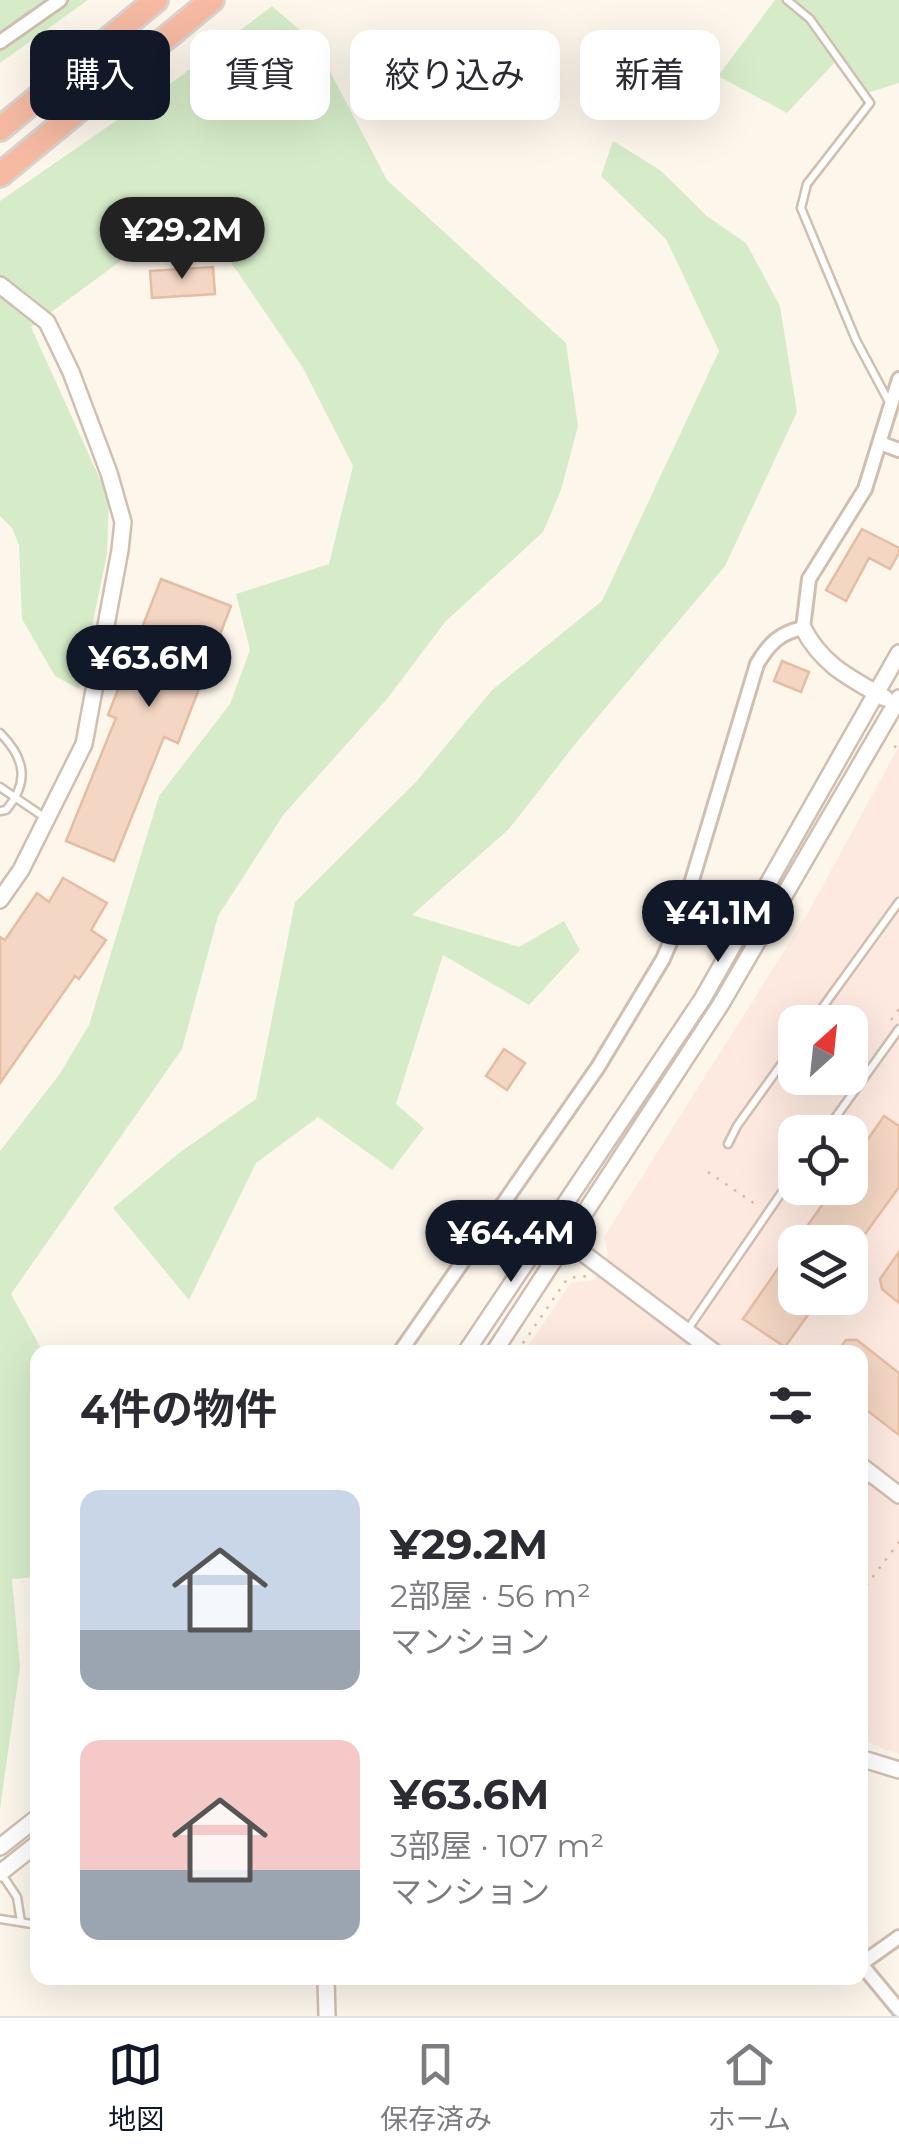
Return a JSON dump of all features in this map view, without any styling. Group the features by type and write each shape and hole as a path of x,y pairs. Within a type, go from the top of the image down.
{"highway":[{"path":"0,129 156,0"},
{"path":"0,175 212,0"}],"street":[{"path":"0,42 60,0"},
{"path":"0,285 47,322 71,372 109,472 123,522 84,744 21,870 0,900"},
{"path":"499,1345 721,1004 898,703 830,666 803,628 810,579 865,489 899,378"},
{"path":"880,443 899,450"},
{"path":"405,1345 598,1068 644,992 681,917 756,664 776,638 803,628"},
{"path":"471,1345 703,998 899,653"},
{"path":"566,1241 704,1345"},
{"path":"868,1471 899,1495"},
{"path":"868,1760 899,1770"},
{"path":"0,1847 30,1823"},
{"path":"0,1872 30,1849"},
{"path":"868,1959 899,1937"},
{"path":"868,1972 899,2010"},
{"path":"326,1985 326,2016"}],"lane":[{"path":"787,0 810,20 870,103 807,184 802,208 856,340 892,408"},
{"path":"0,733 21,760 24,775 16,798 6,810 0,811"},
{"path":"0,787 47,819"},
{"path":"824,1005 899,902"},
{"path":"837,1115 899,1029"},
{"path":"728,1144 736,1126 778,1068"},
{"path":"686,1332 778,1198"},
{"path":"0,1872 17,1897 21,1922"},
{"path":"0,1919 30,1924"}],"path":[{"path":"708,1172 758,1206"},
{"path":"522,1345 569,1278 598,1279"},
{"path":"868,1583 899,1542"}],"shaded area":[{"path":"899,746 899,1753 868,1742 868,1345 529,1345 571,1283 594,1280 608,1254 604,1237 808,913"}],"green space":[{"path":"0,0 88,0 46,30 30,30 30,42 0,63"},
{"path":"775,0 899,0 899,83 867,93 838,59 787,113 720,77"},
{"path":"272,6 300,30 241,30"},
{"path":"190,69 190,120 330,120 330,72 350,110 350,120 355,120 387,180 566,343 578,426 561,490 543,532 445,622 387,699 284,814 218,916 182,1049 11,1294 39,1345 30,1345 30,1578 12,1579 20,1667 0,1809 0,1151 59,1075 89,1025 159,796 230,704 250,650 236,594 329,564 353,466 303,368 226,255 122,260 31,327 109,499 107,554 79,689 55,676 22,619 19,545 12,528 0,516 0,201 117,120 170,120 170,84"},
{"path":"613,141 660,170 708,217 746,243 780,306 797,412 725,566 509,829 412,915 519,947 564,921 580,950 529,1005 443,955 396,1104 424,1128 392,1170 318,1117 256,1163 189,1300 113,1208 179,1153 256,1099 295,902 415,783 492,690 602,601 719,351 666,239 601,176"}],"building":[{"path":"213,267 215,294 152,298 150,271"},
{"path":"862,529 899,548 899,553 890,569 869,558 846,601 826,590"},
{"path":"161,579 231,606 178,743 164,737 114,861 66,841 116,718 108,715"},
{"path":"782,661 809,672 801,692 774,681"},
{"path":"63,878 107,903 91,930 106,940 79,979 75,976 0,1083 0,937 5,940 37,893 49,902"},
{"path":"504,1049 525,1063 507,1090 486,1076"},
{"path":"884,1116 899,1126 899,1187 868,1230 868,1225 808,1225 822,1205 868,1205 868,1139"},
{"path":"899,1252 899,1303 882,1289 880,1279"},
{"path":"778,1269 778,1315 808,1315 786,1345 743,1319"},
{"path":"846,1340 857,1340 863,1345 842,1345"},
{"path":"868,1349 899,1373 899,1435 868,1411"}]}
